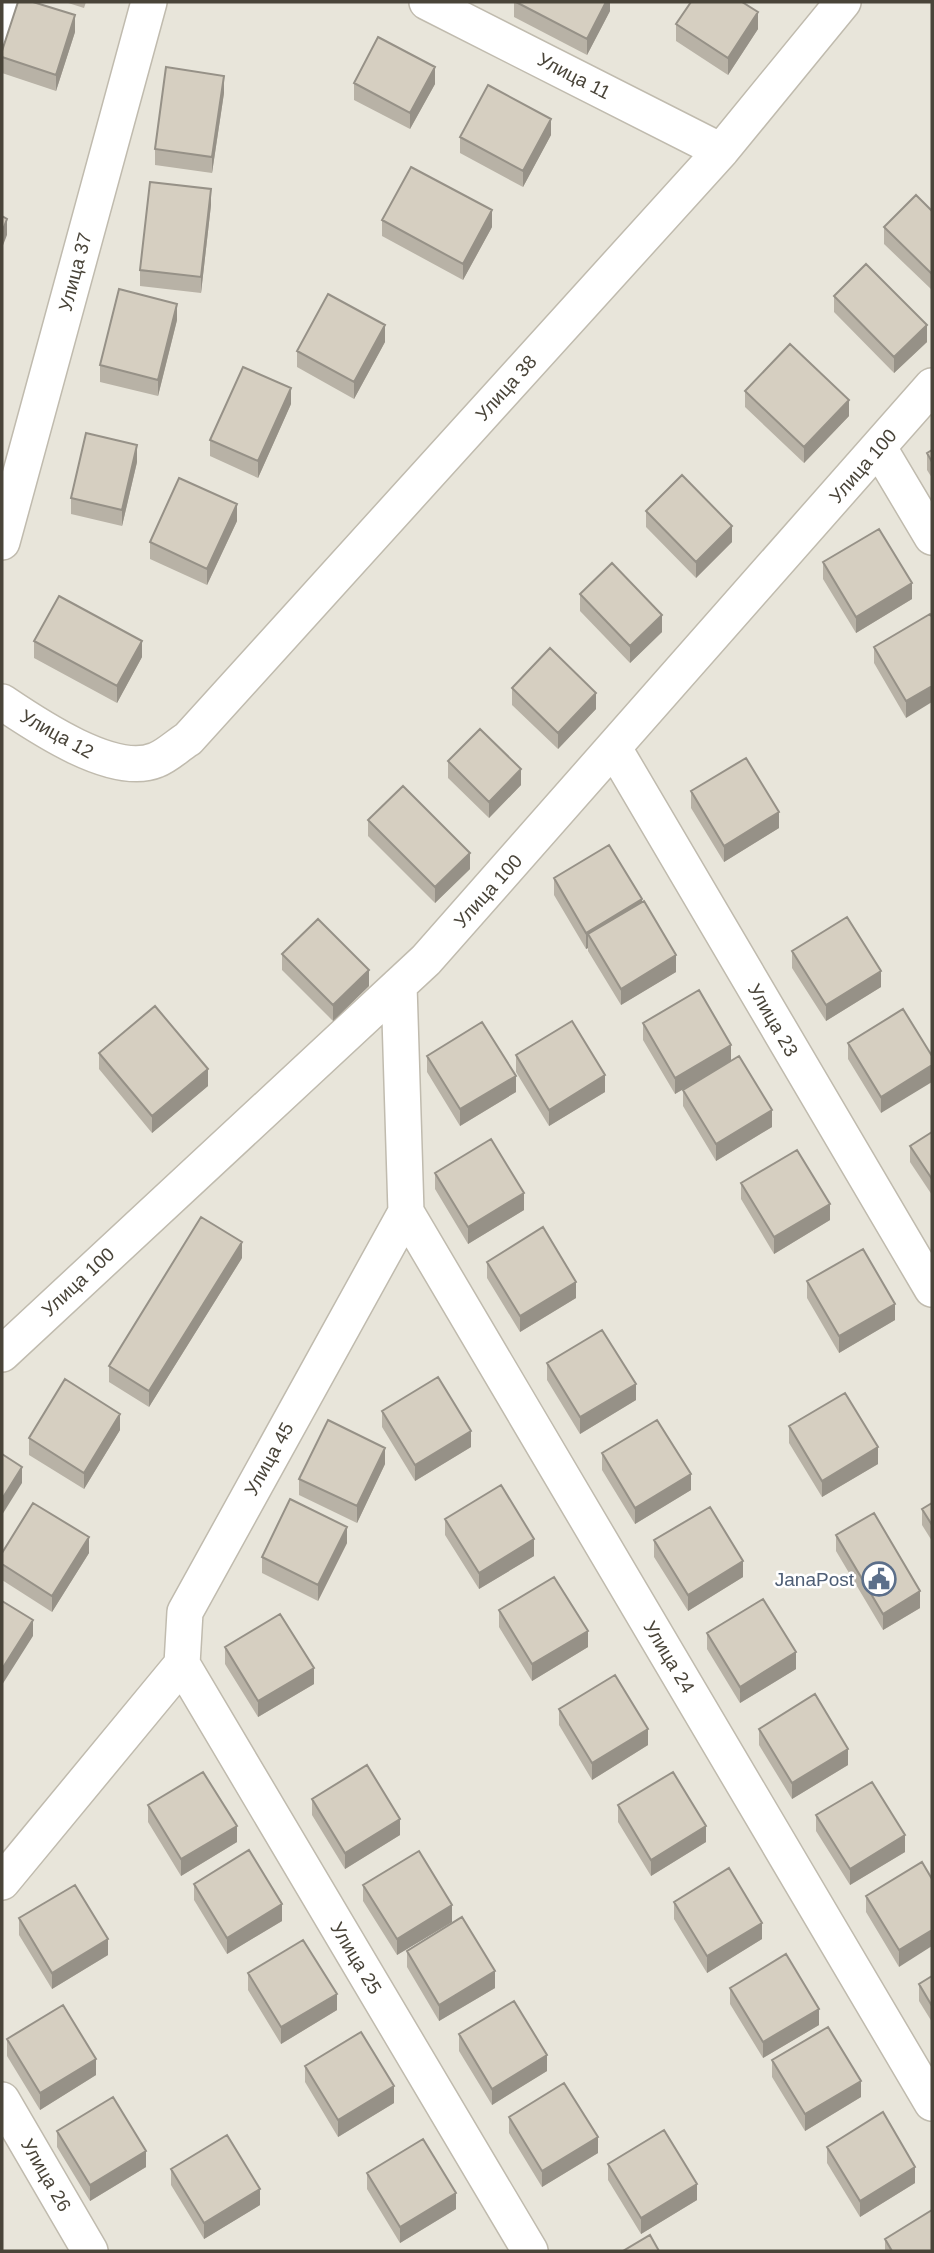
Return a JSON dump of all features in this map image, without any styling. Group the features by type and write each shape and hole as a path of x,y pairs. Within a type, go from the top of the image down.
{"street":[{"path":"2,30 15,2"},
{"name":"Улица 37","path":"2,542 149,2"},
{"name":"Улица 11","path":"427,2 721,151"},
{"name":"Улица 38","path":"156,760 188,738 721,151 843,2"},
{"name":"Улица 100","path":"2,1354 426,960 615,750 932,386"},
{"path":"879,448 932,537"},
{"name":"Улица 12","path":"2,702 99,758 140,763 156,760"},
{"name":"Улица 23","path":"615,750 932,1289"},
{"path":"399,985 406,1212"},
{"name":"Улица 45","path":"182,1664 185,1612 406,1212"},
{"name":"Улица 24","path":"406,1212 932,2103"},
{"path":"2,1882 182,1664"},
{"name":"Улица 25","path":"182,1664 530,2251"},
{"name":"Улица 26","path":"2,2100 90,2251"}],"shaded area":[{"path":"2,2 932,2 932,2251 2,2251"}],"building":[{"path":"18,2 33,2 75,15 56,75 2,57"},
{"path":"516,2 606,2 587,39"},
{"path":"691,2 742,2 758,12 728,58 676,24"},
{"path":"378,37 435,67 410,113 354,83"},
{"path":"166,67 224,76 212,157 155,149"},
{"path":"488,85 551,119 523,171 460,137"},
{"path":"411,167 492,210 463,264 382,220"},
{"path":"150,182 211,189 201,277 140,270"},
{"path":"916,195 932,211 932,274 884,227"},
{"path":"2,216 7,219 2,232"},
{"path":"866,264 927,325 894,357 834,296"},
{"path":"119,289 177,304 158,380 100,365"},
{"path":"328,294 385,325 354,382 297,351"},
{"path":"790,344 849,400 804,447 745,391"},
{"path":"243,367 291,388 258,461 210,440"},
{"path":"86,433 137,445 122,510 71,498"},
{"path":"682,475 732,526 696,562 646,511"},
{"path":"179,478 237,504 207,569 150,542"},
{"path":"879,529 912,583 856,617 823,562"},
{"path":"612,563 662,615 630,646 580,594"},
{"path":"59,596 142,641 117,686 34,641"},
{"path":"930,614 932,686 906,701 874,647"},
{"path":"550,648 596,693 558,733 512,688"},
{"path":"480,729 521,769 489,802 448,761"},
{"path":"746,758 779,812 724,846 691,791"},
{"path":"403,786 470,853 435,887 368,820"},
{"path":"609,845 642,899 586,933 554,878"},
{"path":"644,901 676,955 621,989 588,934"},
{"path":"847,917 881,971 826,1005 792,951"},
{"path":"318,919 369,970 333,1005 282,954"},
{"path":"699,990 731,1045 675,1078 643,1023"},
{"path":"155,1006 208,1069 152,1116 99,1053"},
{"path":"903,1009 932,1056 932,1065 881,1097 848,1043"},
{"path":"572,1021 605,1075 549,1110 516,1055"},
{"path":"482,1022 516,1076 460,1109 427,1056"},
{"path":"739,1056 772,1110 716,1144 683,1090"},
{"path":"932,1132 932,1179 910,1146"},
{"path":"491,1139 524,1193 468,1227 435,1173"},
{"path":"797,1150 830,1204 774,1237 741,1183"},
{"path":"201,1217 242,1242 149,1391 109,1366"},
{"path":"543,1227 576,1282 520,1316 487,1262"},
{"path":"863,1249 895,1304 839,1336 807,1281"},
{"path":"602,1330 636,1384 580,1417 547,1363"},
{"path":"438,1377 471,1431 415,1465 382,1411"},
{"path":"65,1379 120,1414 84,1473 29,1438"},
{"path":"845,1393 878,1447 822,1481 789,1426"},
{"path":"328,1420 385,1448 357,1506 299,1479"},
{"path":"657,1420 691,1474 635,1508 602,1453"},
{"path":"2,1454 22,1467 2,1499"},
{"path":"501,1485 534,1539 479,1573 445,1519"},
{"path":"290,1499 347,1527 318,1585 262,1557"},
{"path":"33,1503 89,1537 52,1596 2,1564 2,1553"},
{"path":"932,1503 932,1525 922,1509"},
{"path":"710,1507 743,1561 688,1595 654,1540"},
{"path":"874,1513 920,1591 883,1614 836,1535"},
{"path":"554,1577 588,1631 532,1664 499,1610"},
{"path":"763,1599 796,1652 740,1687 707,1633"},
{"path":"2,1601 33,1620 2,1669"},
{"path":"280,1614 314,1668 258,1701 225,1647"},
{"path":"615,1675 648,1729 592,1763 559,1709"},
{"path":"815,1694 848,1749 792,1783 759,1729"},
{"path":"367,1765 400,1819 345,1853 312,1799"},
{"path":"203,1772 237,1826 181,1859 148,1805"},
{"path":"673,1772 706,1826 651,1860 618,1805"},
{"path":"872,1782 905,1835 850,1869 816,1815"},
{"path":"249,1850 282,1904 227,1938 194,1884"},
{"path":"419,1851 452,1905 397,1939 363,1885"},
{"path":"922,1862 932,1879 932,1930 899,1950 866,1896"},
{"path":"729,1868 762,1923 707,1956 674,1902"},
{"path":"75,1885 108,1939 52,1973 19,1918"},
{"path":"462,1917 495,1971 439,2005 407,1951"},
{"path":"303,1940 337,1994 281,2027 248,1973"},
{"path":"786,1954 819,2009 763,2042 730,1988"},
{"path":"932,1976 932,2006 919,1984"},
{"path":"514,2001 547,2055 492,2089 459,2034"},
{"path":"63,2005 96,2059 40,2093 7,2039"},
{"path":"828,2027 861,2081 805,2114 772,2060"},
{"path":"361,2032 394,2086 338,2120 305,2066"},
{"path":"564,2083 598,2137 542,2171 509,2117"},
{"path":"113,2097 146,2151 90,2185 57,2131"},
{"path":"883,2112 915,2167 860,2201 827,2147"},
{"path":"664,2130 697,2184 641,2218 608,2164"},
{"path":"227,2135 260,2189 204,2223 171,2169"},
{"path":"423,2139 456,2193 400,2227 367,2173"},
{"path":"932,2210 932,2251 892,2251 885,2239"},
{"path":"650,2235 659,2251 623,2251"}],"place":[{"name":"JanaPost","path":"879,1579"}]}
